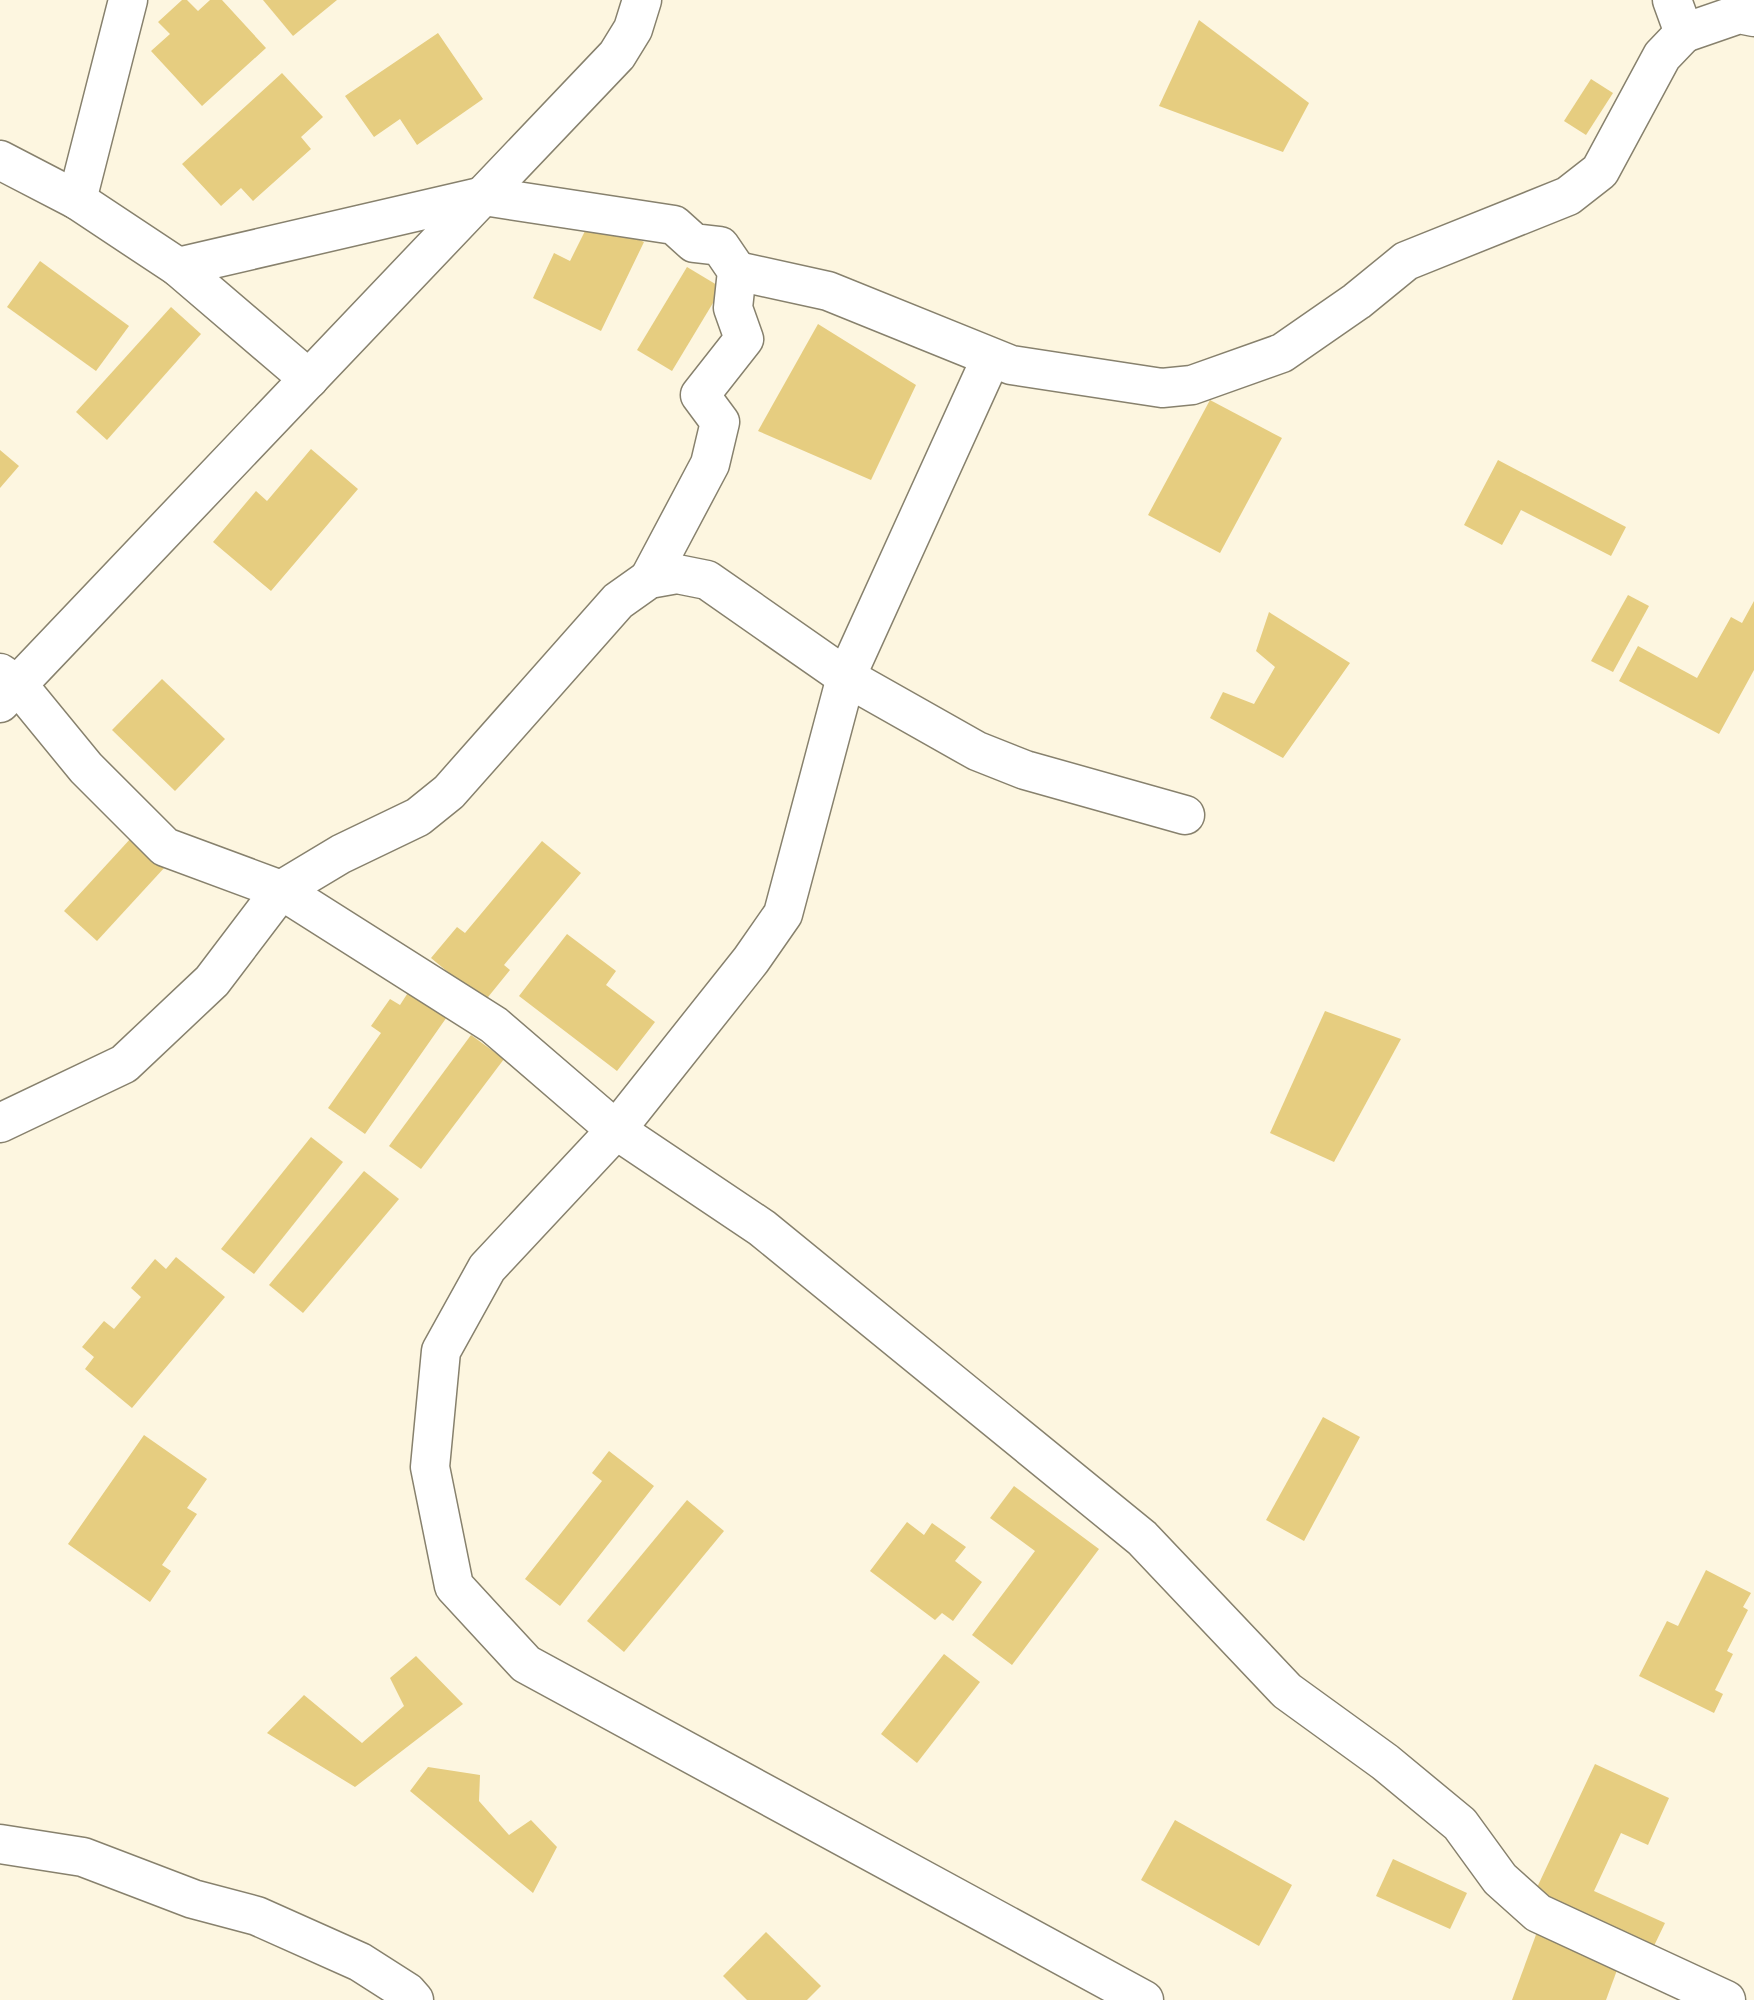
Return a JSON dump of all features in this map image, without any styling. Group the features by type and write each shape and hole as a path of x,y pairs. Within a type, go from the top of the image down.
{"street":[{"path":"77,200 128,0"},
{"path":"642,0 633,29 617,55 309,380 6,687 165,847 281,890 494,1025 616,1130 762,1228 1142,1538 1287,1691 1385,1762 1460,1824 1500,1879 1538,1913 1726,2000"},
{"path":"737,271 828,291 1010,365 1162,388 1192,385 1282,353 1357,301 1406,261 1568,196 1600,171 1662,56 1678,16 1739,14 1754,17"},
{"path":"0,160 77,200 178,267 309,380"},
{"path":"178,267 484,196 674,225 694,243 720,246 737,271 733,308 744,339 701,395 720,422 710,464 649,579"},
{"path":"991,358 846,677 783,915 751,960 616,1130 487,1268 441,1351 430,1467 454,1586 526,1664 1144,2000"},
{"path":"0,1123 124,1064 212,981 281,890 341,854 418,817 449,792 618,601 649,579 677,574 706,580 846,677 977,751 1025,770 1185,815"},
{"path":"0,1844 83,1857 193,1899 257,1916 360,1962 407,1992 414,2000"}],"building":[{"path":"182,0 187,0 198,11 210,0 222,0 266,48 202,106 151,51 170,34 158,22"},
{"path":"263,0 337,0 293,36"},
{"path":"1199,20 1309,103 1283,152 1159,106"},
{"path":"438,33 483,99 417,145 400,119 374,137 345,96"},
{"path":"282,73 323,117 301,137 311,149 253,201 241,188 221,206 182,164"},
{"path":"1591,79 1613,93 1586,135 1564,121"},
{"path":"592,217 644,242 601,331 533,298 554,253 570,261"},
{"path":"40,261 129,326 96,371 7,307"},
{"path":"687,267 722,288 672,371 637,350"},
{"path":"171,307 201,334 107,440 76,412"},
{"path":"818,324 916,385 871,480 758,431"},
{"path":"1210,400 1282,438 1220,553 1148,515"},
{"path":"311,449 358,489 271,591 213,542 256,491 267,501"},
{"path":"0,450 19,466 0,488"},
{"path":"1498,460 1626,527 1611,556 1521,510 1502,545 1464,525"},
{"path":"1628,595 1649,606 1613,672 1591,661"},
{"path":"1754,601 1754,670 1719,734 1619,681 1638,646 1697,678 1731,617 1742,623"},
{"path":"1269,612 1350,663 1283,758 1210,718 1223,692 1254,704 1275,667 1256,651"},
{"path":"162,679 225,739 175,791 112,730"},
{"path":"132,837 165,867 97,941 64,911"},
{"path":"542,841 581,873 504,965 510,970 484,1002 431,958 457,927 465,933"},
{"path":"567,934 616,971 606,985 655,1022 617,1071 519,996"},
{"path":"411,988 449,1014 365,1134 328,1108 381,1033 371,1026 390,999 400,1005"},
{"path":"1325,1011 1401,1039 1334,1162 1270,1133"},
{"path":"471,1035 504,1059 421,1169 389,1146"},
{"path":"311,1137 343,1162 254,1274 221,1249"},
{"path":"364,1171 399,1199 303,1313 269,1285"},
{"path":"176,1257 225,1297 132,1408 85,1369 94,1357 82,1347 104,1321 114,1329 141,1297 131,1288 155,1259 166,1269"},
{"path":"1323,1417 1360,1437 1304,1541 1266,1520"},
{"path":"144,1435 207,1479 187,1508 197,1514 162,1565 171,1571 150,1602 68,1544"},
{"path":"609,1451 654,1486 560,1606 525,1579 602,1481 592,1473"},
{"path":"1014,1486 1099,1549 1012,1665 972,1635 1035,1551 990,1518"},
{"path":"687,1500 724,1531 624,1652 587,1621"},
{"path":"907,1522 924,1535 932,1523 966,1547 955,1561 982,1582 953,1621 942,1613 935,1620 870,1571"},
{"path":"1706,1570 1751,1593 1743,1607 1748,1610 1727,1651 1733,1654 1715,1690 1723,1694 1714,1713 1639,1676 1667,1621 1678,1626"},
{"path":"944,1654 980,1682 917,1763 881,1734"},
{"path":"416,1656 463,1704 355,1787 267,1733 304,1695 362,1743 404,1706 390,1678"},
{"path":"1595,1764 1669,1798 1648,1845 1621,1833 1594,1891 1665,1923 1652,1950 1533,1896"},
{"path":"428,1767 480,1775 479,1801 509,1835 531,1820 557,1847 533,1893 410,1791"},
{"path":"1175,1820 1292,1885 1259,1946 1141,1880"},
{"path":"1393,1859 1467,1893 1450,1929 1376,1896"},
{"path":"766,1932 821,1986 807,2000 747,2000 723,1976"},
{"path":"1537,1932 1620,1962 1606,2000 1512,2000"}]}
